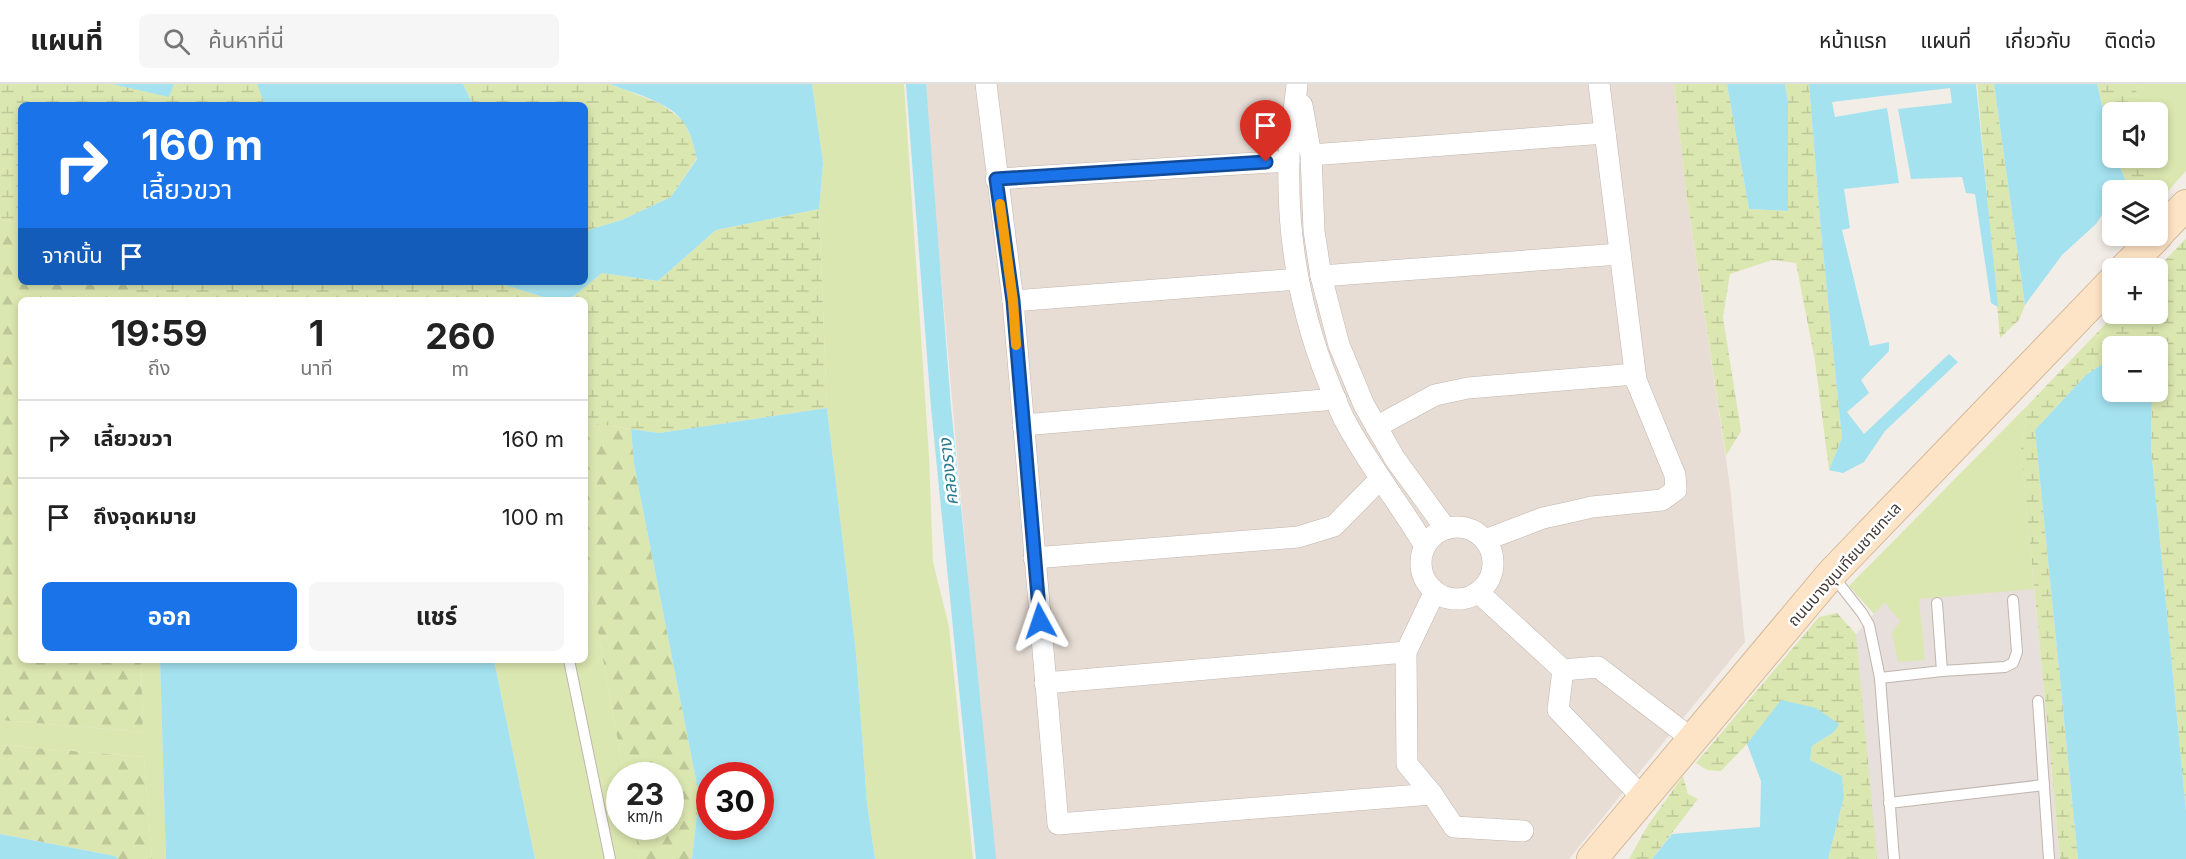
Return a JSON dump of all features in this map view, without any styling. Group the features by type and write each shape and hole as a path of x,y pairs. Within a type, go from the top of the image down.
{"main road":[{"path":"2168,224 2186,205"},
{"path":"2135,258 2146,246"},
{"name":"ถนนบางขุนเทียนชายทะเล","path":"1592,859 1832,573 2102,292"}],"street":[{"path":"986,84 996,179 1013,301 1058,824 1432,794"},
{"path":"1298,84 1311,155 1314,231 1321,276 1339,345 1364,405 1376,427 1395,459 1446,529"},
{"path":"1298,84 1289,161 1292,237 1301,298 1318,355 1343,417 1380,479 1425,546"},
{"path":"1485,540 1543,518 1592,507 1662,500 1676,490 1675,475 1635,374 1599,84"},
{"path":"1311,155 1605,133"},
{"path":"996,179 1289,161"},
{"path":"1321,276 1620,254"},
{"path":"1013,301 1298,279"},
{"path":"1376,427 1436,395 1468,388 1635,374"},
{"path":"1023,425 1336,399"},
{"path":"1034,558 1298,537 1334,526 1380,479"},
{"path":"1466,528 1477,532 1491,550 1494,562 1492,574 1479,593 1468,598 1445,597 1426,582 1422,571 1421,558 1425,546 1433,537 1446,529 1466,528"},
{"path":"1435,591 1406,652 1407,764 1432,794 1454,827 1523,831"},
{"path":"1479,593 1563,670 1598,667 1692,740"},
{"path":"1046,683 1406,652"},
{"path":"1563,670 1558,710 1643,798"}],"lane":[{"path":"1832,573 1869,625 1880,678 1894,859"},
{"path":"1880,678 2004,667 2013,663 2017,652 2013,600"},
{"path":"1937,603 1942,671"},
{"path":"570,663 610,859"},
{"path":"2038,701 2049,859"},
{"path":"1889,803 2044,786"}],"shaded area":[{"path":"924,84 1674,84 1686,191 1730,486 1745,642 1569,859 993,859"},
{"path":"2021,448 2060,859 1874,859 1849,642"}],"green space":[{"path":"0,84 112,84 169,96 174,84 257,84 264,102 18,102 18,222 0,220"},
{"path":"463,84 610,84 661,104 684,121 697,158 671,197 622,220 588,230 588,102 472,102"},
{"path":"812,84 904,84 929,456 933,562 949,627 973,859 875,859 867,803 856,653 827,408 819,209 823,163"},
{"path":"1674,84 1727,84 1749,209 1788,211 1788,102 1785,84 1809,84 1842,438 1829,470 1815,361 1796,263 1772,260 1730,274 1723,317 1741,431 1726,456 1686,191"},
{"path":"1977,84 1994,84 2025,305 2019,320 2000,338"},
{"path":"2097,84 2136,84 2137,102 2102,102 2102,105"},
{"path":"2136,84 2186,84 2186,171 2168,191 2168,180 2155,180 2156,177 2148,168 2168,168 2168,102 2137,102"},
{"path":"2120,168 2148,168 2156,177 2155,180 2125,180"},
{"path":"819,209 827,408 659,433 590,423 588,419 588,297 573,297 602,273 658,281 716,230"},
{"path":"0,220 18,222 18,285 132,285 132,297 18,297 18,663 141,663 143,732 0,720"},
{"path":"2186,238 2186,811 2151,448 2152,402 2168,402 2168,336 2102,336 2102,365 2086,375 2035,430 2078,859 2060,859 2021,448 2028,405 2105,324 2168,324 2167,258"},
{"path":"132,285 505,285 543,297 132,297"},
{"path":"2028,405 2021,448 2034,589 1919,599 1925,660 1898,662 1892,632 1901,621 1885,602 1874,614 1849,586"},
{"path":"588,419 590,423 631,429 634,464 696,780 696,822 692,859 640,859 636,840 684,840 684,762 622,762 588,577"},
{"path":"588,577 622,762 606,762 606,840 636,840 640,859 535,859 495,663 588,663"},
{"path":"1837,613 1856,634 1877,859 1828,859 1844,797 1842,776 1810,760 1812,746 1834,732 1747,744 1721,771 1707,770 1696,763 1819,617"},
{"path":"141,663 160,663 166,859 152,859 144,757 0,745 0,720 143,732"},
{"path":"0,745 144,757 152,859 118,859 115,856 0,834"},
{"path":"1683,776 1688,794 1698,799 1652,859 1629,859 1648,825"}],"water":[{"path":"112,84 174,84 169,97"},
{"path":"257,84 463,84 472,102 264,102"},
{"path":"610,84 812,84 823,163 819,209 716,230 658,281 602,273 588,284 588,230 622,220 671,197 697,159 689,131 684,123 670,109"},
{"path":"1727,84 1785,84 1788,102 1788,211 1749,209"},
{"path":"1809,84 1976,84 1998,307 1991,303 1975,194 1966,193 1962,177 1911,179 1898,109 1952,103 1950,88 1832,102 1835,117 1887,108 1899,183 1844,189 1850,228 1842,230 1870,346 1889,342 1889,351 1861,380 1869,393 1847,412 1864,434 1949,354 1958,362 1885,431 1864,462 1843,473 1829,470 1842,438"},
{"path":"1994,84 2097,84 2102,105 2102,168 2120,168 2125,180 2102,180 2102,215 2096,224 2062,255 2025,305"},
{"path":"505,285 587,285 573,297 543,297"},
{"path":"2102,365 2102,402 2152,402 2151,448 2186,811 2186,859 2078,859 2035,430 2086,375"},
{"path":"827,408 856,653 867,803 875,859 692,859 696,822 696,840 774,840 774,762 696,762 696,780 634,464 631,429 659,433"},
{"path":"160,663 495,663 535,859 166,859"},
{"path":"1781,700 1816,708 1839,724 1834,732 1812,746 1810,760 1842,776 1844,797 1828,859 1652,859 1672,834 1760,827 1761,781 1747,744"},
{"path":"0,834 115,856 118,859 0,859"}],"waterway":[{"name":"คลองราง","path":"916,84 941,407 986,859"}],"slow traffic":[{"path":"1000,204 1013,301 1016,345"}],"route":[{"path":"1040,621 1013,301 996,179 1266,162"}]}
